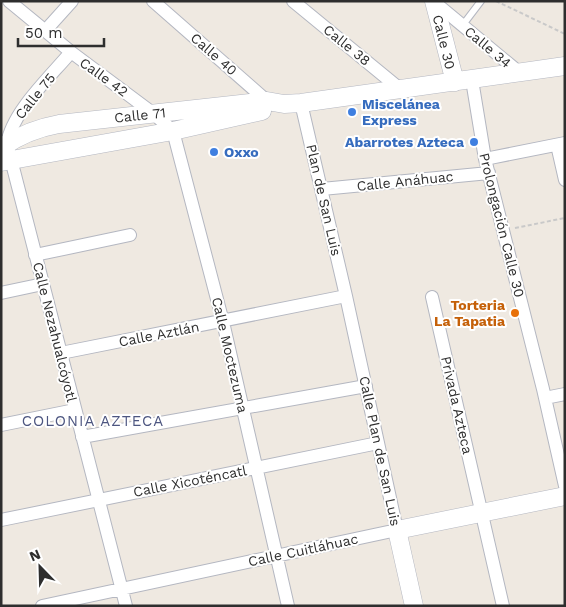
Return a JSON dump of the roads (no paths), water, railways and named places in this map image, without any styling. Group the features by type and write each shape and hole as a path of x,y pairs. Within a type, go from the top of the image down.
{"street":[{"name":"Calle 42","path":"9,1 71,52 154,114"},
{"path":"45,31 72,1"},
{"name":"Calle 40","path":"153,1 274,105"},
{"name":"Calle 38","path":"293,1 400,90"},
{"name":"Calle 34","path":"434,2 520,73"},
{"name":"Calle 30","path":"434,2 463,81"},
{"name":"Calle 75","path":"5,154 9,133 20,113 71,52"},
{"name":"Calle 71","path":"5,154 26,133 42,127 154,114 302,103 565,66"},
{"name":"Prolongación Calle 30","path":"463,81 485,159 565,486"},
{"name":"Plan de San Luis","path":"302,103 346,296"},
{"name":"Calle 71","path":"5,154 172,131 274,105"},
{"path":"154,114 172,131"},
{"name":"Calle Moctezuma","path":"172,131 223,322 288,606"},
{"path":"485,159 561,144 565,180"},
{"name":"Calle Nezahualcóyotl","path":"5,154 43,284 126,606"},
{"name":"Calle Anáhuac","path":"322,190 488,173"},
{"path":"35,255 130,235"},
{"path":"1,293 43,284"},
{"name":"Calle Aztlán","path":"60,353 346,296"},
{"name":"Calle Plan de San Luis","path":"346,296 414,606"},
{"name":"Privada Azteca","path":"432,297 503,606"},
{"path":"82,437 366,386"},
{"path":"545,398 565,394"},
{"path":"1,425 75,410"},
{"name":"Calle Xicoténcatl","path":"1,520 378,443"},
{"name":"Calle Cuitláhuac","path":"42,606 565,496"}],"lane":[{"path":"462,26 481,1"}],"place":[{"name":"Miscelánea Express","path":"352,112"},
{"name":"Abarrotes Azteca","path":"474,142"},
{"name":"Oxxo","path":"214,152"},
{"name":"Torteria La Tapatia","path":"515,313"}],"district":[{"name":"COLONIA AZTECA","path":"93,421"}]}
